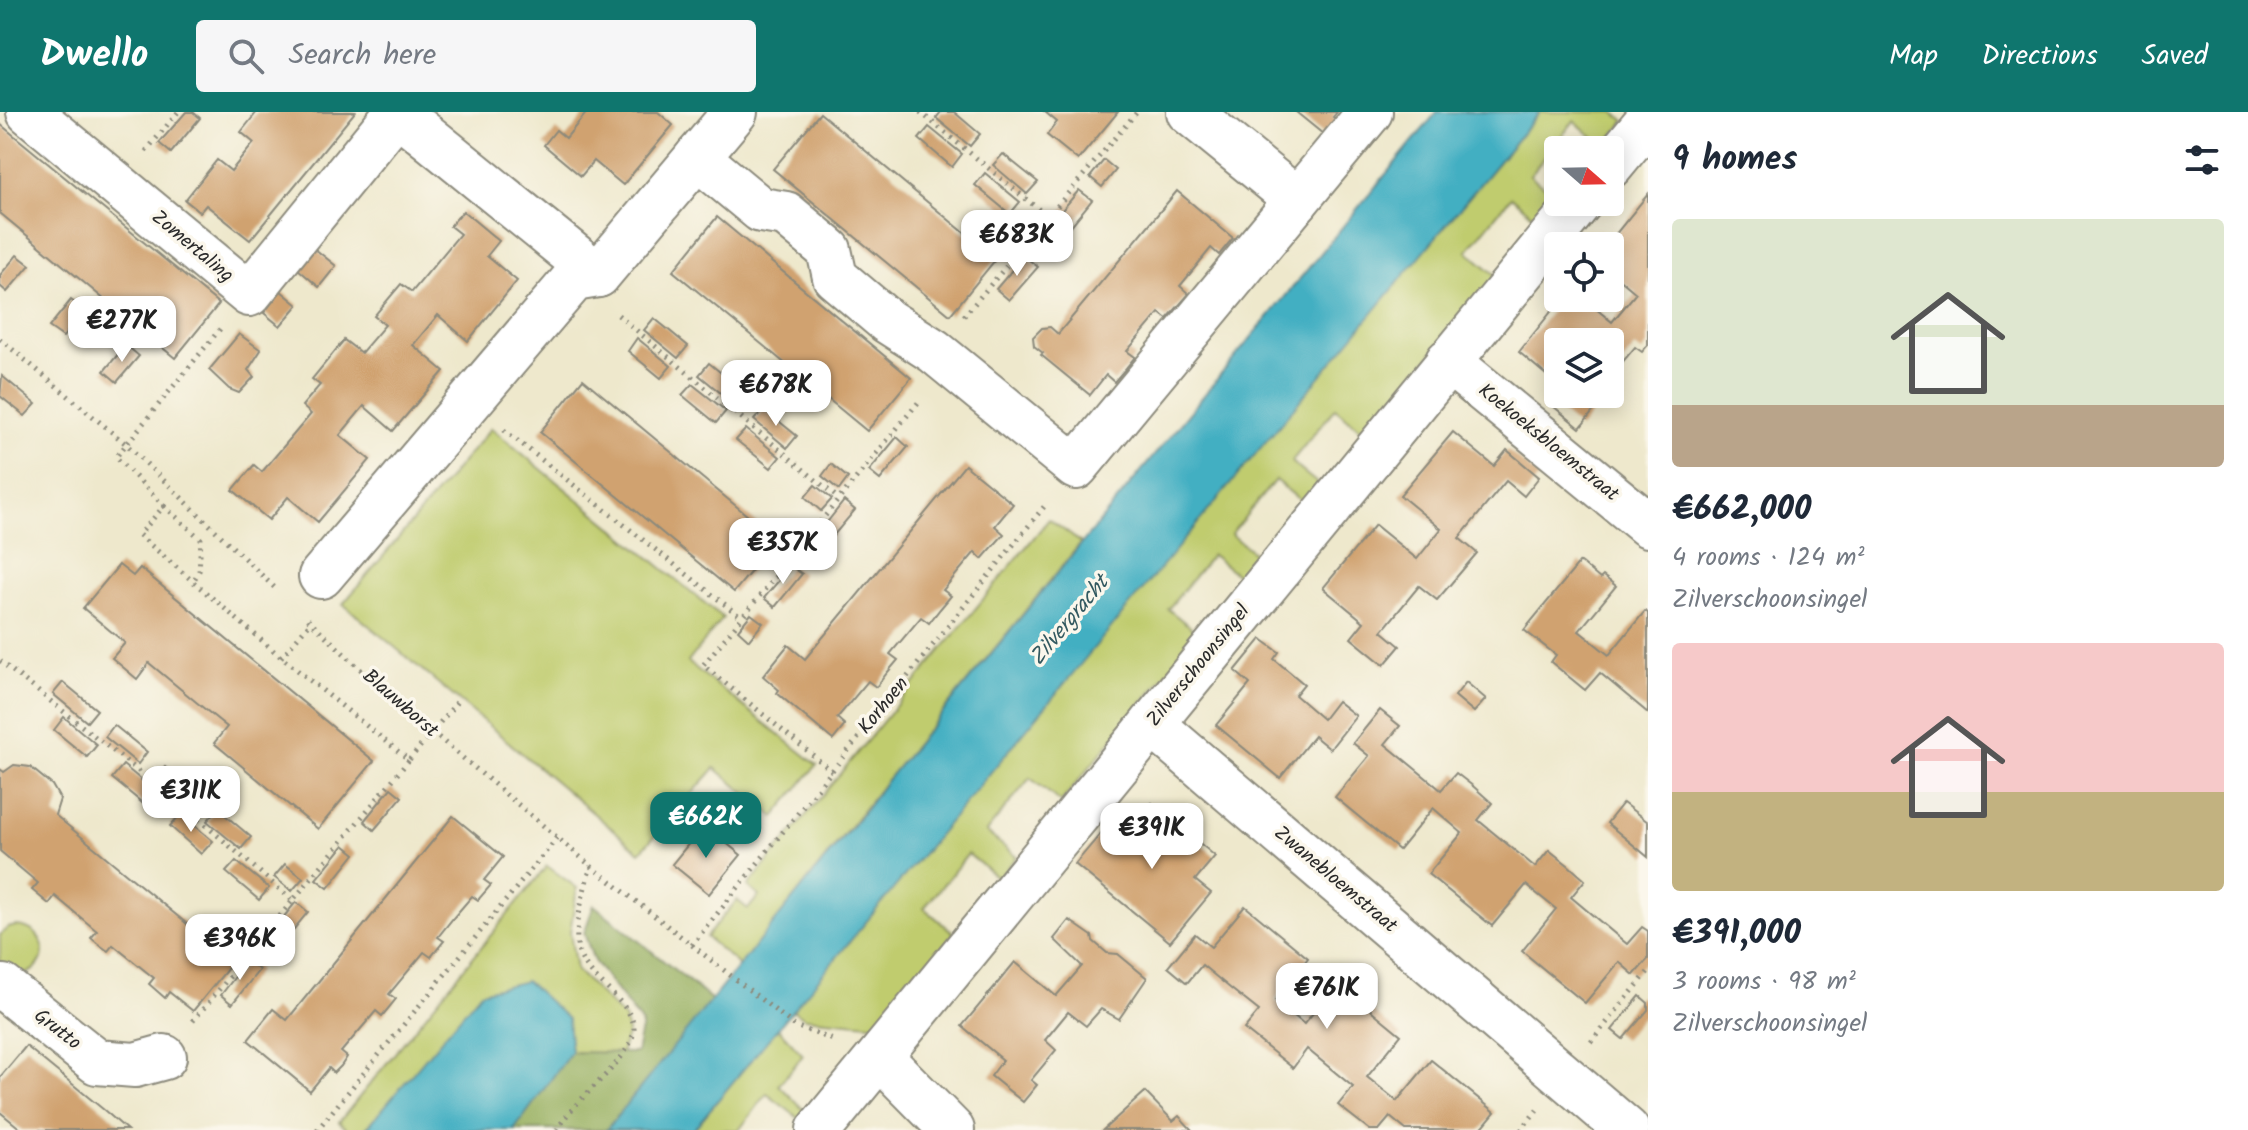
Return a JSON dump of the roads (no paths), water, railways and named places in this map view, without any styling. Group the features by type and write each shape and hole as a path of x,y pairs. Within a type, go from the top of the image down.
{"street":[{"name":"Zomertaling","path":"29,112 249,294 397,112"},
{"path":"397,112 586,277"},
{"path":"310,594 468,401 697,157 735,112"},
{"path":"1189,112 1297,200"},
{"path":"697,157 761,210 786,214 829,250 835,277 887,321 942,358 1076,467 1370,112"},
{"path":"1624,149 1648,120"},
{"name":"Zilverschoonsingel","path":"819,1130 1568,216"},
{"name":"Koekoeksbloemstraat","path":"1448,361 1648,525"},
{"name":"Zwanebloemstraat","path":"1152,724 1627,1130"},
{"name":"Grutto","path":"0,989 3,987 97,1062 135,1065 164,1057"},
{"path":"880,1057 952,1130"}],"water":[{"name":"Zilvergracht","path":"1437,112 1540,112 693,1130 606,1130 887,780"},
{"path":"526,981 568,1019 571,1052 514,1130 365,1130 481,992"}]}
